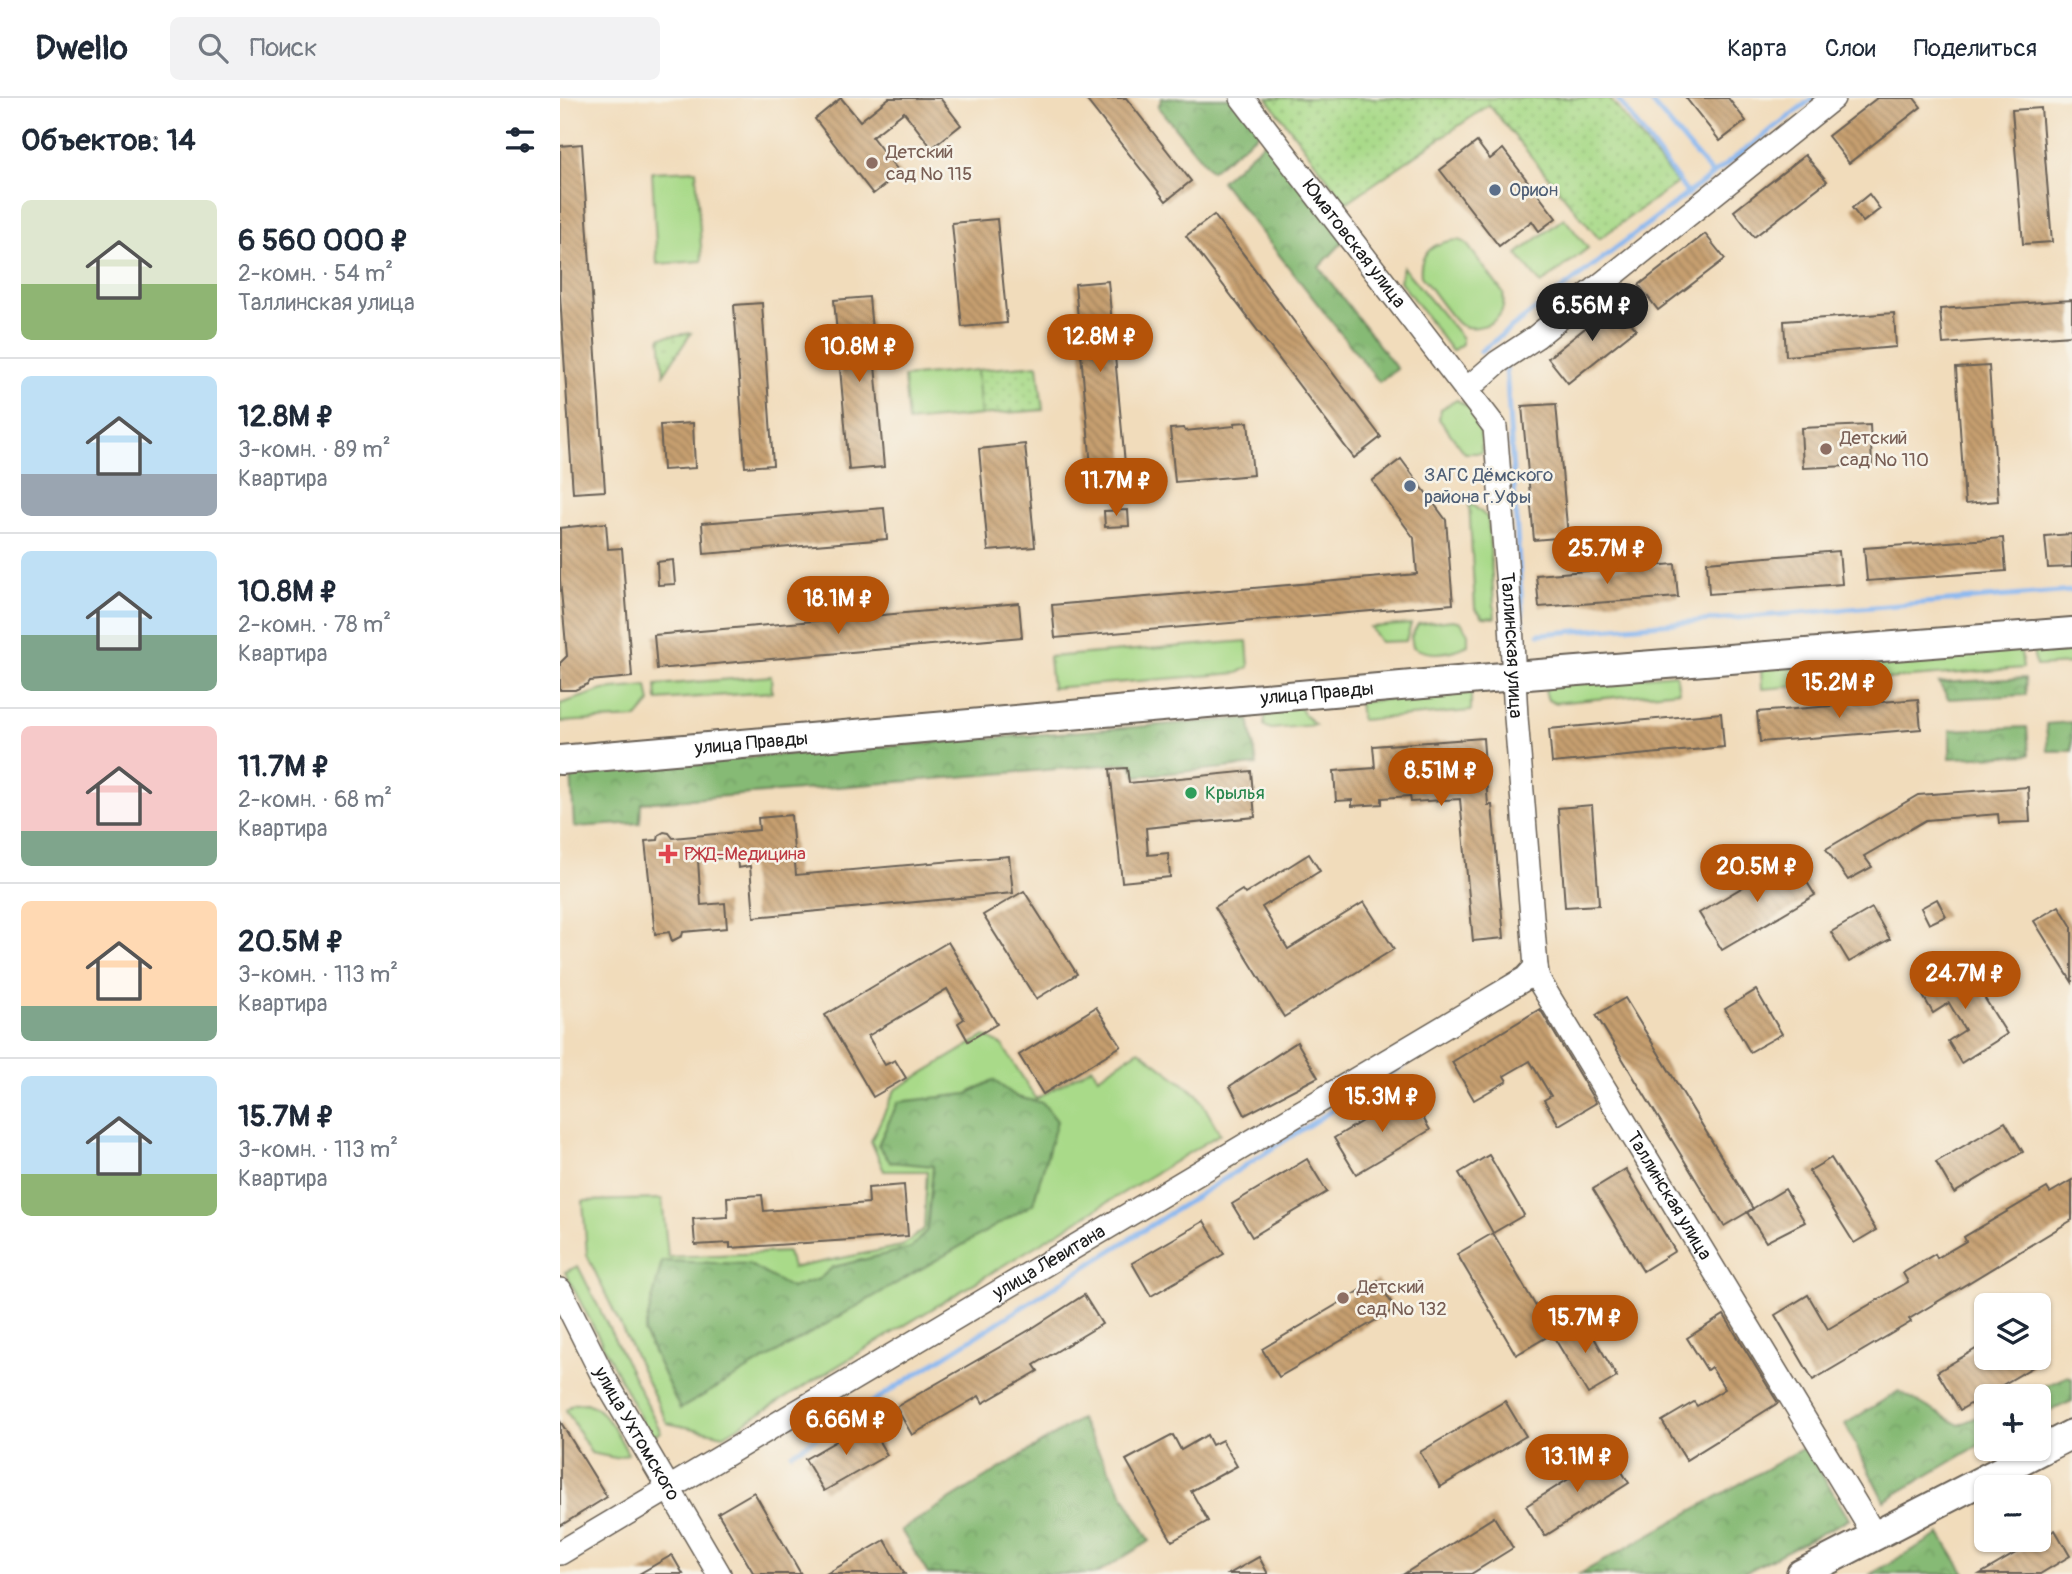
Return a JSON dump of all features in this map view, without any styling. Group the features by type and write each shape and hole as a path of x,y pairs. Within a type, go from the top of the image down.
{"main road":[{"name":"улица Правды","path":"560,760 1514,676 2072,632"},
{"path":"1801,1574 2072,1434"}],"street":[{"name":"Юматовская улица","path":"1242,98 1466,390"},
{"path":"1466,390 1498,362 1536,337 1833,98"},
{"name":"Таллинская улица","path":"1466,390 1495,427 1538,979 1875,1536"},
{"name":"улица Левитана","path":"560,1553 1526,978 1535,967"},
{"name":"улица Ухтомского","path":"560,1290 604,1378 719,1574"}],"green space":[{"path":"1162,98 1234,98 1260,132 1211,171 1158,107"},
{"path":"1267,98 1609,98 1677,183 1599,239 1489,105 1346,203"},
{"path":"1266,141 1345,240 1319,267 1397,369 1379,382 1221,181"},
{"path":"696,170 702,261 657,264 652,172"},
{"path":"1564,218 1588,248 1541,284 1517,254"},
{"path":"1459,240 1466,243 1503,293 1499,316 1481,326 1468,327 1456,322 1421,276 1423,260 1431,249"},
{"path":"1403,267 1462,338 1462,344 1452,351 1400,281"},
{"path":"691,333 664,374 660,337"},
{"path":"1038,365 1043,410 981,415 977,370"},
{"path":"977,370 981,415 908,422 904,377"},
{"path":"1457,400 1476,416 1482,453 1465,453 1439,419 1441,409"},
{"path":"1469,502 1488,518 1495,618 1483,617 1475,608"},
{"path":"1453,620 1461,622 1468,634 1468,645 1441,653 1426,652 1413,647 1411,637 1418,624"},
{"path":"1411,624 1406,641 1380,642 1370,627"},
{"path":"1247,641 1249,667 1238,673 1052,688 1049,657"},
{"path":"2072,641 2072,664 2036,666 2032,645"},
{"path":"2020,644 2023,668 1762,689 1761,668"},
{"path":"1676,674 1679,691 1554,703 1548,700 1545,691 1549,685"},
{"path":"771,676 772,692 657,700 656,685"},
{"path":"2025,678 2026,695 1948,699 1939,683"},
{"path":"647,686 650,703 637,718 560,722 560,704 603,690"},
{"path":"1471,691 1471,711 1361,720 1359,702"},
{"path":"1299,705 1315,725 1271,729 1264,726 1266,711"},
{"path":"1249,718 1257,765 1136,776 1130,763 641,803 640,823 574,827 571,771"},
{"path":"2072,722 2072,751 2048,751 2046,724"},
{"path":"2027,727 2029,755 1950,758 1950,730"},
{"path":"985,1036 1003,1046 1036,1099 1092,1067 1098,1077 1139,1050 1198,1095 1220,1134 724,1435 667,1423 587,1255 583,1201 662,1199 668,1257 788,1252 792,1268 902,1246 924,1229 927,1171 884,1171 871,1141 895,1090"},
{"path":"993,1080 1017,1097 1043,1103 1057,1121 1033,1204 680,1409 644,1333 662,1261 748,1264 791,1288 819,1279 833,1267 911,1248 927,1230 933,1166 890,1162 878,1145 898,1102 967,1094"},
{"path":"578,1266 661,1432 650,1437 565,1272"},
{"path":"2068,1376 2072,1378 2072,1401 2051,1411 2050,1384"},
{"path":"1899,1391 1959,1425 1974,1418 1974,1448 1884,1501 1845,1424"},
{"path":"587,1403 606,1417 628,1454 615,1458 591,1453 566,1410 573,1404"},
{"path":"1080,1419 1150,1541 1096,1574 928,1574 901,1530"},
{"path":"1805,1447 1849,1519 1742,1574 1580,1574"},
{"path":"1940,1534 1965,1574 1871,1574"}],"building":[{"path":"841,98 860,121 889,98 940,98 961,125 932,148 904,112 872,137 900,173 873,194 815,119"},
{"path":"1085,98 1126,98 1191,181 1166,201"},
{"path":"1686,98 1728,98 1746,121 1720,141"},
{"path":"1877,98 1914,98 1921,107 1849,163 1828,136"},
{"path":"2041,108 2052,242 2023,244 2012,110"},
{"name":"Орион","path":"1477,142 1490,159 1503,149 1556,218 1539,231 1532,221 1499,246 1440,170"},
{"path":"582,144 605,491 573,493 560,295 560,146"},
{"path":"1805,155 1827,181 1754,237 1734,211"},
{"path":"1869,194 1880,209 1863,222 1852,208"},
{"path":"1214,215 1381,437 1354,458 1186,236"},
{"path":"997,219 1007,323 962,327 952,223"},
{"path":"1705,234 1725,259 1658,310 1639,285"},
{"path":"1108,281 1125,464 1091,467 1075,284"},
{"path":"869,297 884,467 849,470 834,300"},
{"path":"2072,300 2072,335 1943,344 1940,309"},
{"path":"762,303 773,465 745,467 734,305"},
{"path":"1615,304 1636,329 1568,383 1548,358"},
{"path":"1894,313 1896,347 1786,356 1784,321"},
{"path":"1989,366 1998,501 1965,504 1956,368"},
{"path":"1556,404 1568,537 1534,540 1522,406"},
{"path":"1248,422 1253,475 1175,482 1170,429 1184,428 1185,431 1235,426 1234,423"},
{"path":"693,423 695,468 663,470 660,425"},
{"path":"1870,425 1872,465 1803,468 1801,428"},
{"path":"1025,444 1035,547 988,551 979,449"},
{"path":"1401,459 1446,520 1453,604 1055,638 1052,605 1417,574 1414,538 1372,481"},
{"path":"884,508 887,539 704,554 702,523"},
{"path":"1128,510 1129,526 1105,527 1104,511"},
{"path":"606,523 608,549 622,548 632,677 590,681 575,690 560,690 560,663 567,656 560,580 560,528"},
{"path":"2072,534 2072,567 2048,568 2045,536"},
{"path":"2003,538 2006,571 1867,581 1864,548"},
{"path":"1839,551 1842,584 1709,594 1707,562"},
{"path":"673,560 675,584 658,585 657,562"},
{"path":"1675,564 1678,597 1539,607 1536,575"},
{"path":"1019,603 1022,637 657,669 654,635"},
{"path":"1918,699 1921,729 1760,742 1757,712"},
{"path":"1721,713 1724,747 1552,763 1549,729"},
{"path":"1483,738 1504,938 1473,941 1460,799 1411,802 1410,796 1382,798 1382,804 1352,806 1352,800 1336,801 1334,771 1375,768 1373,746"},
{"path":"1127,768 1129,783 1251,771 1255,817 1146,828 1148,855 1168,853 1170,877 1122,882 1110,769"},
{"path":"2028,787 2030,822 1999,823 1998,814 1926,820 1864,856 1872,867 1848,880 1826,849 1918,795"},
{"path":"1592,805 1599,905 1565,907 1558,808"},
{"path":"791,815 796,875 1009,856 1013,893 754,917 750,866 738,868 737,857 698,860 701,905 725,903 727,928 683,932 682,936 672,941 669,932 655,934 645,841 658,840 659,835 664,832 673,838 759,830 758,818"},
{"path":"1309,854 1320,871 1262,907 1288,949 1364,902 1394,949 1284,1017 1215,907 1242,890 1245,894"},
{"path":"1792,858 1815,895 1722,950 1699,913"},
{"path":"1024,891 1077,974 1036,999 983,915"},
{"path":"1937,899 1946,916 1929,924 1921,908"},
{"path":"2059,906 2072,927 2072,982 2034,921"},
{"path":"1872,908 1890,939 1849,962 1831,932"},
{"path":"948,942 997,1024 968,1041 958,1023 964,1019 947,989 868,1036 885,1065 895,1060 906,1078 873,1097 825,1015"},
{"path":"1962,962 2007,1034 1961,1063 1948,1041 1965,1030 1949,1003 1933,1013 1919,989"},
{"path":"1756,990 1782,1034 1750,1052 1725,1009"},
{"path":"1625,998 1753,1209 1724,1226 1596,1015"},
{"path":"1096,1007 1121,1046 1043,1094 1019,1055"},
{"path":"1540,1009 1596,1103 1559,1125 1544,1100 1551,1096 1530,1061 1504,1076 1507,1081 1474,1100 1452,1062"},
{"path":"1297,1042 1318,1077 1245,1115 1230,1086"},
{"path":"1409,1093 1430,1130 1356,1174 1334,1138"},
{"path":"2005,1122 2023,1152 1954,1193 1936,1162"},
{"path":"1489,1155 1524,1215 1493,1233 1459,1173"},
{"path":"1831,1158 1876,1230 1854,1243 1809,1171"},
{"path":"1307,1159 1327,1192 1252,1237 1232,1204"},
{"path":"1626,1169 1675,1251 1643,1271 1593,1189"},
{"path":"2072,1180 2072,1220 1909,1319 1911,1322 1813,1380 1775,1315 1808,1295 1828,1329 1908,1282 1903,1273 1935,1254 1937,1258 1966,1241 1964,1237 2047,1188 2050,1193"},
{"path":"904,1185 908,1236 730,1248 730,1243 695,1245 693,1219 728,1217 727,1197 762,1195 764,1211 869,1203 868,1188"},
{"path":"1785,1189 1805,1222 1766,1242 1747,1212"},
{"path":"1204,1221 1224,1254 1151,1296 1132,1263"},
{"path":"1493,1233 1552,1334 1516,1355 1457,1254"},
{"path":"1378,1280 1395,1309 1279,1377 1262,1349"},
{"path":"1084,1295 1102,1324 1034,1365 1038,1371 983,1403 979,1396 912,1435 896,1407"},
{"path":"1724,1315 1778,1403 1686,1460 1662,1421 1694,1402 1697,1406 1725,1389 1711,1367 1707,1370 1687,1338"},
{"path":"1582,1317 1617,1377 1588,1394 1552,1334"},
{"path":"1974,1350 1974,1370 2028,1370 2004,1384 1974,1384 1974,1402 1960,1410 1937,1372"},
{"path":"1505,1401 1526,1436 1440,1487 1420,1452"},
{"path":"560,1421 607,1497 560,1526"},
{"path":"868,1423 887,1455 824,1491 805,1459"},
{"path":"1173,1435 1181,1450 1207,1435 1212,1445 1222,1440 1237,1466 1191,1491 1208,1521 1172,1541 1126,1460"},
{"path":"1610,1453 1629,1483 1545,1536 1526,1506"},
{"path":"754,1492 801,1574 754,1574 718,1513"},
{"path":"1494,1517 1513,1548 1471,1574 1404,1574"},
{"path":"2055,1530 2070,1556 2040,1574 1980,1574 2018,1552 2051,1552 2051,1532"},
{"path":"885,1540 905,1574 826,1574"},
{"path":"672,1555 683,1574 639,1574"},
{"path":"1259,1557 1268,1574 1229,1574"}],"waterway":[{"path":"1617,98 1688,194"},
{"path":"1648,98 1713,175"},
{"path":"1481,351 1813,98"},
{"path":"1506,366 1523,624"},
{"path":"1539,634 2072,591"},
{"path":"792,1453 1421,1054"}],"place":[{"name":"Детский сад № 115","path":"872,163"},
{"name":"Орион","path":"1495,190"},
{"name":"Детский сад № 110","path":"1826,449"},
{"name":"ЗАГС Дёмского района г.Уфы","path":"1410,486"},
{"name":"Крылья","path":"1191,793"},
{"name":"РЖД-Медицина","path":"668,854"},
{"name":"Детский сад № 132","path":"1343,1298"}]}
